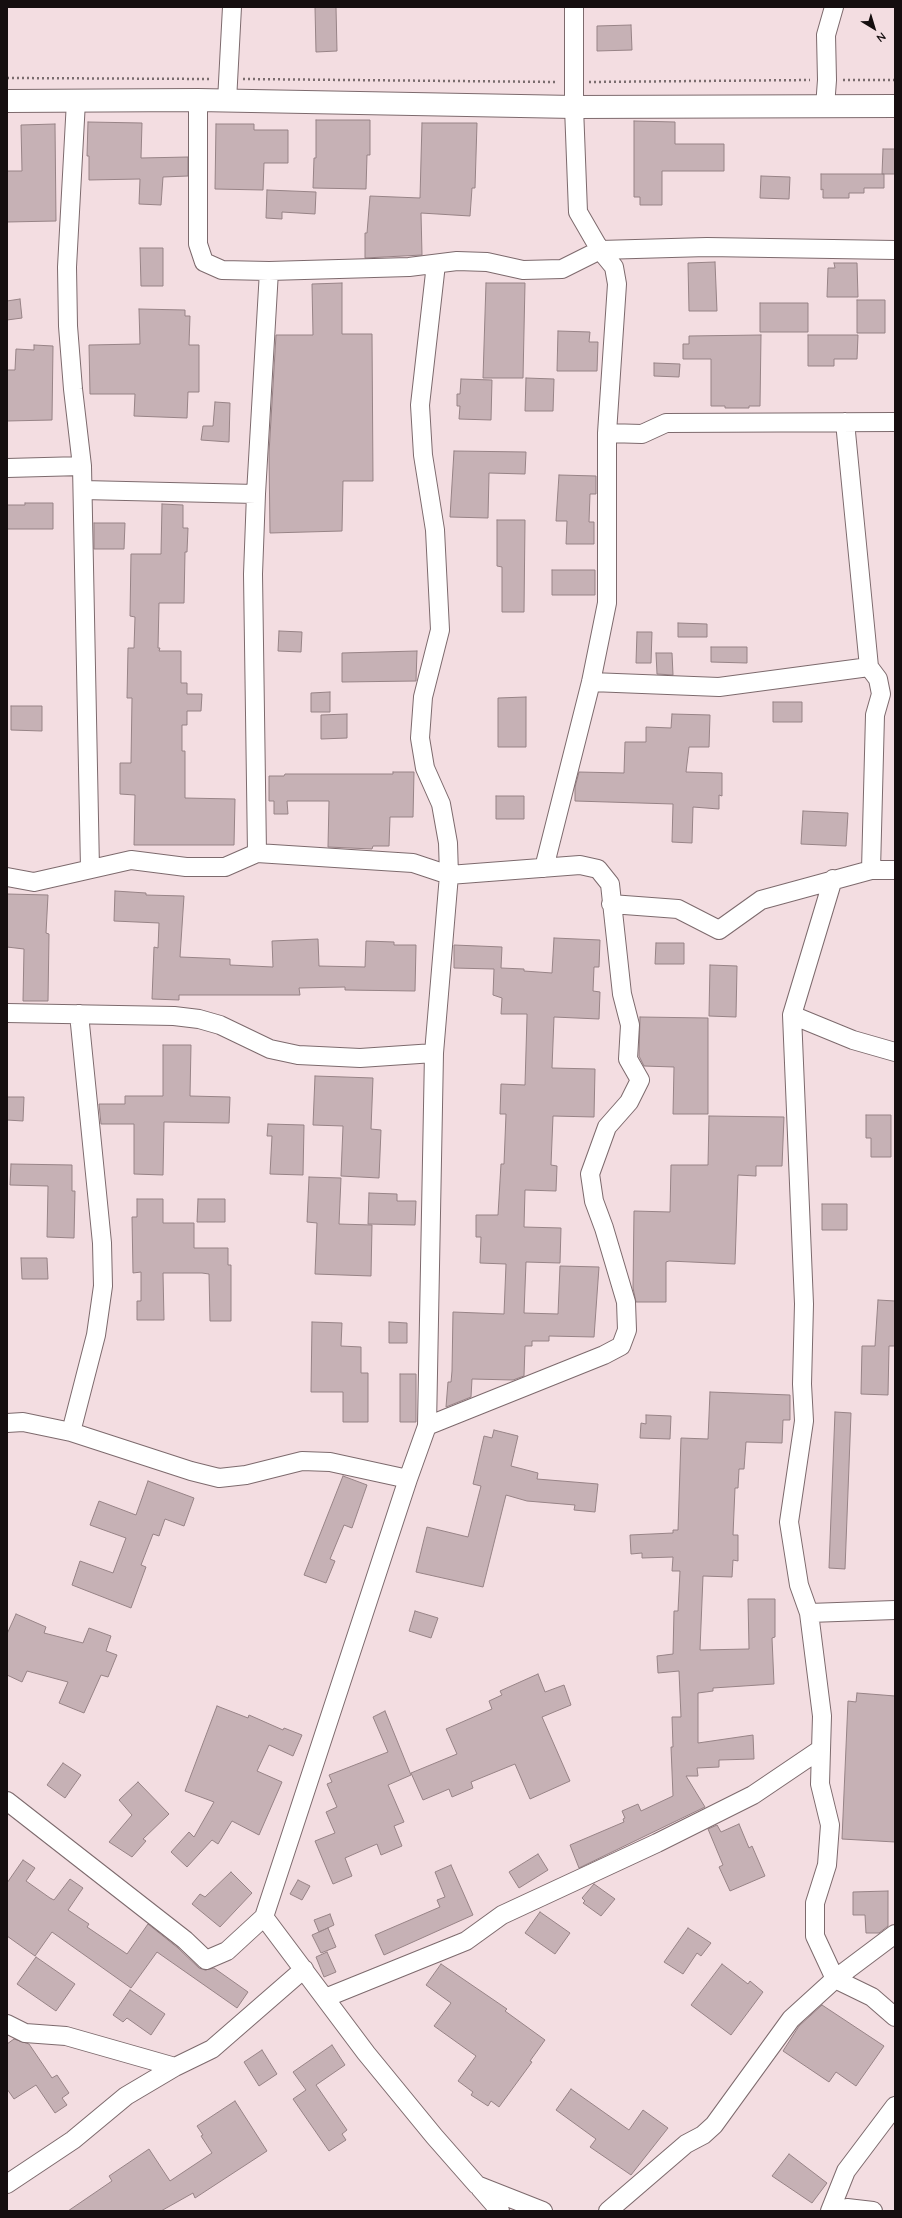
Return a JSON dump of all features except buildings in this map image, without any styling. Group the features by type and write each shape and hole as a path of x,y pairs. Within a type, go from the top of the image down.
{"street":[{"path":"227,101 232,7"},
{"path":"544,868 591,682 606,603 607,434 617,284 614,267 600,250 578,212 574,107 574,7"},
{"path":"825,107 827,80 826,36 834,7"},
{"path":"198,100 198,244 204,262 222,270 269,271 436,264 457,261 487,262 523,270 562,269 600,250 706,247 895,250"},
{"path":"7,101 76,102 198,100 574,107 895,106"},
{"path":"76,102 67,267 68,326 83,490 90,869"},
{"path":"7,1801 185,1940 206,1960 227,1951 264,1917 408,1479 427,1426 434,1053 449,875 448,843 441,804 425,768 420,738 423,697 440,630 435,530 423,455 420,405 436,264"},
{"path":"257,853 253,574 256,494 269,271"},
{"path":"845,422 869,668 878,680 881,694 875,715 871,870"},
{"path":"607,434 642,434 666,423 895,422"},
{"path":"7,468 82,466"},
{"path":"83,490 256,494"},
{"path":"591,682 719,687 869,668"},
{"path":"7,877 34,882 131,860 186,867 225,867 257,853 413,863 449,875 580,865 598,869 610,884 622,994 630,1024 628,1059 640,1080 629,1102 607,1127 590,1174 594,1201 604,1228 626,1302 627,1330 621,1346 604,1355 427,1426"},
{"path":"611,904 678,908 719,930 760,900 871,870 895,870"},
{"path":"833,880 792,1015 804,1304 802,1384 804,1421 789,1522 799,1585 809,1613 822,1716 820,1784 830,1825 827,1865 815,1903 815,1936 835,1979 872,1998 895,2017"},
{"path":"7,1013 79,1014 200,1019 220,1025 270,1049 298,1055 360,1058 434,1053"},
{"path":"71,1432 96,1335 103,1286 102,1243 79,1014"},
{"path":"792,1015 853,1040 895,1052"},
{"path":"7,1423 23,1422 71,1432 191,1471 219,1478 246,1475 302,1461 330,1462 408,1479"},
{"path":"809,1613 895,1610"},
{"path":"325,1998 466,1941 502,1915 657,1843 752,1795 821,1750"},
{"path":"264,1917 366,2053 434,2136 500,2211"},
{"path":"608,2211 686,2144 703,2135 714,2125 790,2019 835,1979 895,1934"},
{"path":"7,2184 73,2140 126,2096 175,2067 212,2049 304,1969"},
{"path":"7,2024 25,2033 66,2036 175,2067"},
{"path":"830,2211 846,2171 895,2106"},
{"path":"477,2185 543,2211"},
{"path":"840,2211 847,2208 873,2211"}],"path":[{"path":"7,78 574,82 895,80"}]}
